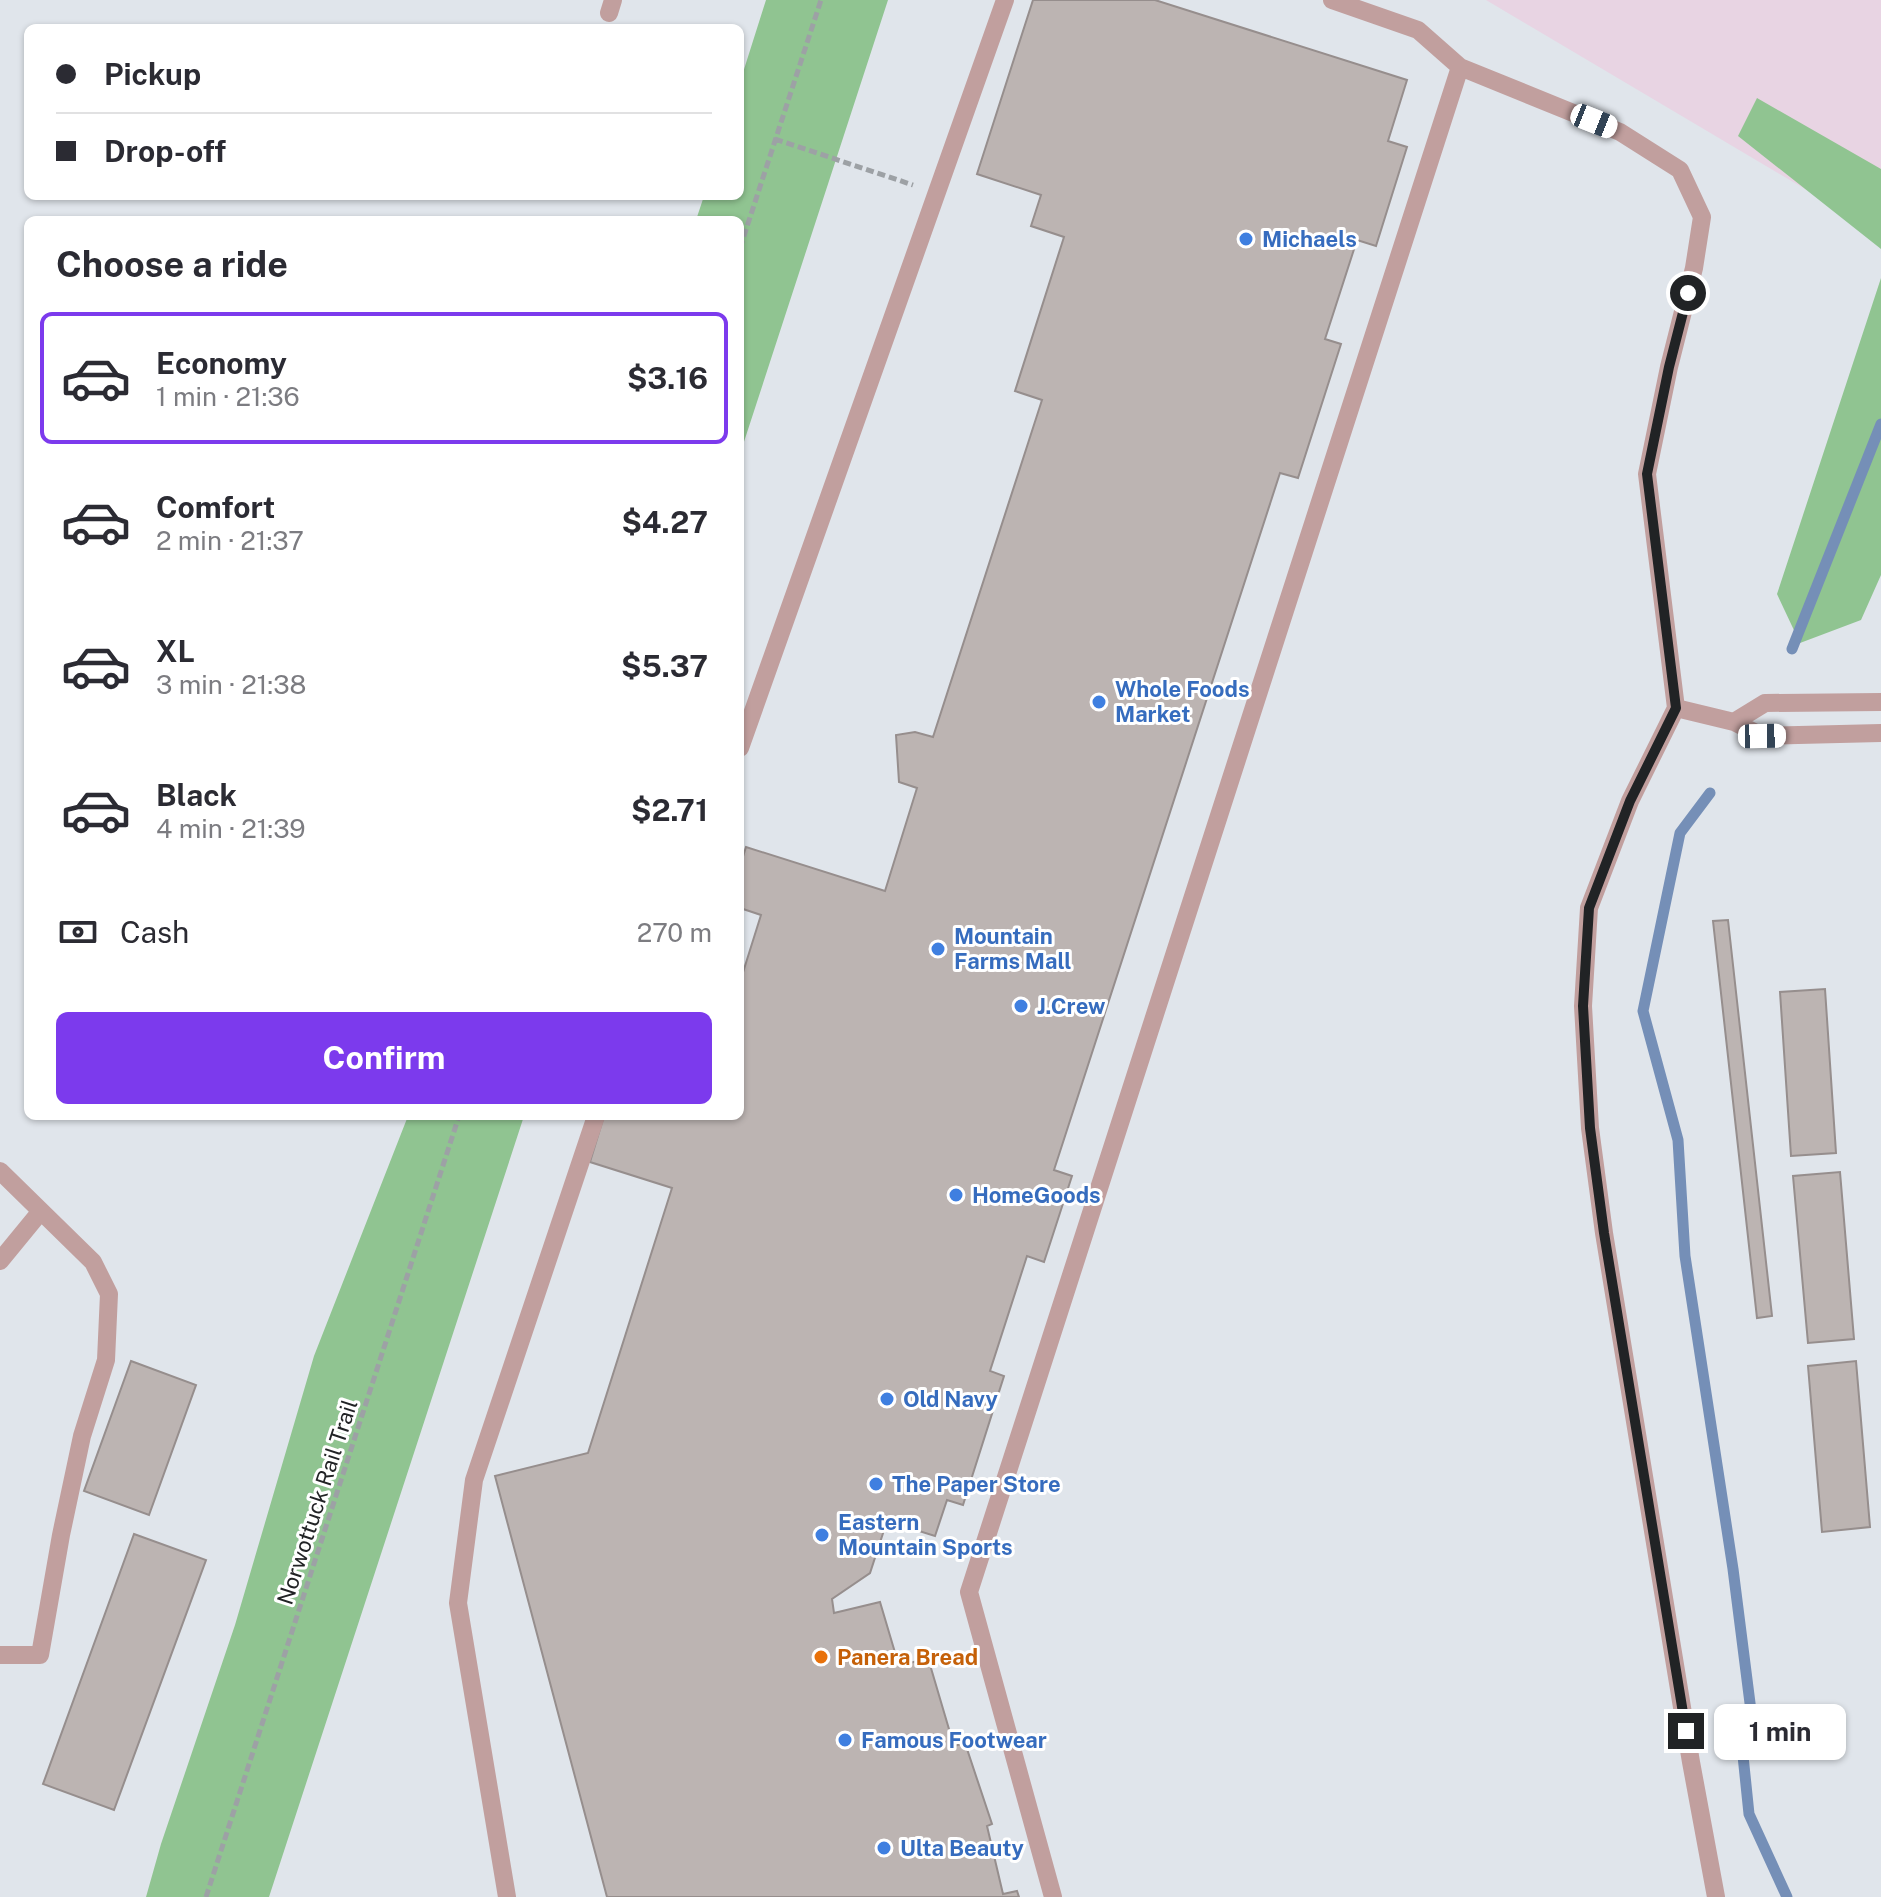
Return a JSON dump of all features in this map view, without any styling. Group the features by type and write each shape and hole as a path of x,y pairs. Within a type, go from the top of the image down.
{"lane":[{"path":"744,737 1005,0"},
{"path":"1332,0 1418,30 1460,67 1620,132 1680,170 1702,217 1694,268 1647,474 1676,708 1630,801 1589,908 1583,1006 1590,1128 1604,1233 1716,1897"},
{"path":"1053,1897 969,1592 1460,67"},
{"path":"1734,722 1765,703 1881,702"},
{"path":"1676,708 1734,722 1762,736 1881,733"},
{"path":"507,1897 458,1603 474,1480 595,1120"},
{"path":"0,1171 93,1262 109,1294 106,1360 82,1436 40,1655 0,1655"},
{"path":"0,1261 41,1211"}],"path":[{"path":"744,236 821,0"},
{"path":"775,139 936,193"},
{"name":"Norwottuck Rail Trail","path":"206,1897 458,1120"}],"shaded area":[{"path":"1486,0 1881,0 1881,234"}],"green space":[{"path":"766,0 888,0 744,442 744,216 697,216 703,200 744,200 744,69"},
{"path":"1757,98 1881,169 1881,249 1738,136"},
{"path":"1881,278 1881,575 1861,620 1800,643 1777,594"},
{"path":"406,1120 523,1120 269,1897 146,1897 235,1625 314,1356"}],"building":[{"name":"Mountain Farms Mall","path":"1033,0 1155,0 1407,80 1388,141 1407,147 1376,246 1357,240 1325,339 1341,344 1298,478 1280,473 1054,1170 1072,1176 1044,1262 1027,1256 990,1371 1004,1376 963,1505 947,1500 935,1536 887,1521 870,1573 832,1599 834,1613 880,1602 899,1666 928,1658 954,1746 965,1743 992,1824 987,1826 1003,1894 1017,1891 1019,1897 607,1897 495,1476 588,1453 672,1188 590,1162 603,1120 744,1120 744,969 761,915 744,909 746,847 885,891 917,788 899,782 896,735 915,732 933,737 1042,400 1015,391 1064,237 1031,226 1041,195 977,174"},
{"path":"1728,920 1772,1316 1757,1318 1713,921"},
{"path":"1825,989 1836,1153 1791,1156 1780,992"},
{"path":"1840,1172 1854,1339 1808,1343 1793,1176"},
{"path":"131,1361 196,1385 149,1515 84,1491"},
{"path":"1856,1361 1870,1527 1822,1532 1808,1366"},
{"path":"134,1534 206,1560 114,1810 43,1784"}],"waterway":[{"path":"1792,649 1881,424"},
{"path":"1710,793 1680,833 1643,1011 1678,1140 1685,1256 1733,1569 1751,1711 1742,1746 1749,1814 1787,1897"}],"place":[{"name":"Michaels","path":"1246,239"},
{"name":"Whole Foods Market","path":"1099,702"},
{"name":"Mountain Farms Mall","path":"938,949"},
{"name":"J.Crew","path":"1021,1006"},
{"name":"HomeGoods","path":"956,1195"},
{"name":"Old Navy","path":"887,1399"},
{"name":"The Paper Store","path":"876,1484"},
{"name":"Eastern Mountain Sports","path":"822,1535"},
{"name":"Panera Bread","path":"821,1657"},
{"name":"Famous Footwear","path":"845,1740"},
{"name":"Ulta Beauty","path":"884,1848"}],"route":[{"path":"1686,1731 1604,1233 1590,1128 1583,1006 1589,908 1630,801 1676,708 1647,474 1688,293"}]}
